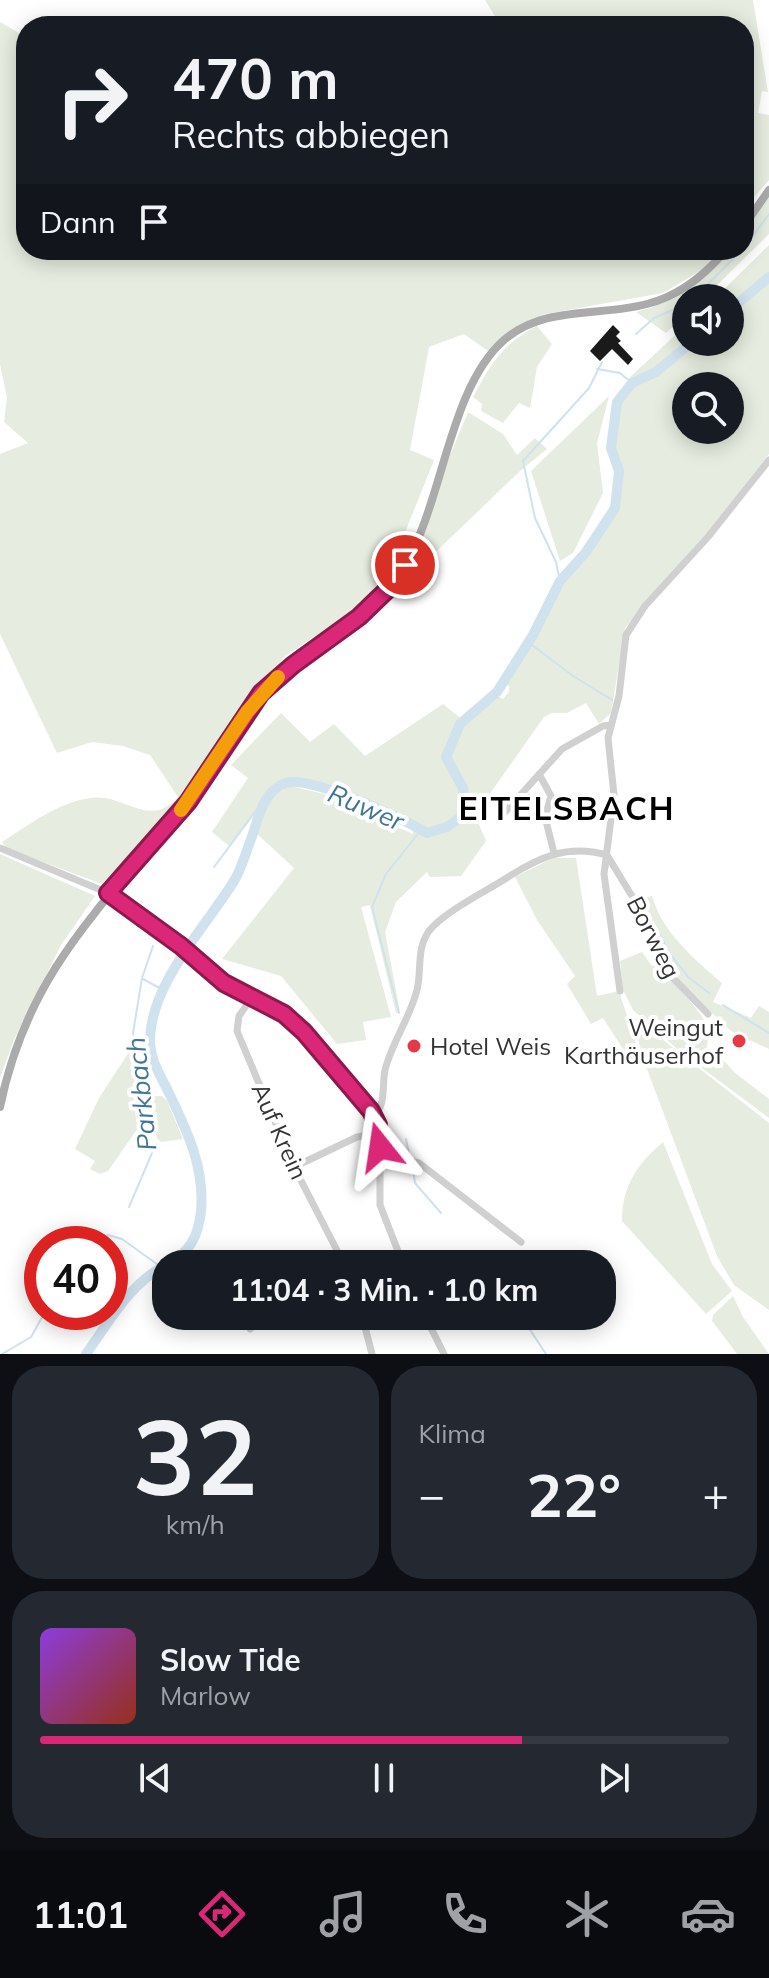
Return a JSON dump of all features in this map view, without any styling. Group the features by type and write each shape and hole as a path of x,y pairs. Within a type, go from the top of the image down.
{"main road":[{"path":"754,212 769,190"},
{"path":"0,1107 14,1049 43,989 66,950 108,893 188,802 261,693 293,665 359,617 390,587 405,565 422,530 469,391 494,349 533,321 567,314 631,308 667,297 695,281 716,260"}],"street":[{"path":"620,991 604,874 614,789 608,743 619,696 628,630 769,460"},
{"path":"505,812 562,749 603,726 611,725"},
{"path":"539,774 551,796 545,817 554,853"},
{"path":"0,848 108,893 181,946 224,983 253,996 296,1024 374,1116 380,1133 381,1210 397,1250"},
{"path":"374,1116 381,1108 387,1064 416,994 420,951 429,931 523,867 554,853 580,850 607,855"},
{"name":"Borweg","path":"607,855 664,949 672,977 708,1014"},
{"name":"Auf Krein","path":"253,996 239,1016 237,1031 294,1167 337,1250"},
{"path":"294,1167 357,1137 380,1133"},
{"path":"380,1154 419,1163 521,1242"},
{"path":"366,1330 372,1354"},
{"path":"432,1330 444,1354"}],"shaded area":[{"path":"485,0 753,0 768,92 762,91 758,113 769,115 769,180 754,197 754,16 495,16"},
{"path":"0,22 16,31 16,260 712,260 703,269 678,284 672,284 672,288 663,293 545,314 516,331 491,353 464,334 429,347 410,450 434,460 392,565 358,608 285,656 180,801 102,884 6,848 2,842 44,815 79,800 103,798 136,808 157,810 178,797 150,755 123,746 92,742 57,753 0,634 0,454 28,443 4,422 7,398 0,364"},
{"path":"769,197 769,234 754,249 754,219"},
{"path":"769,245 769,454 708,532 625,628 611,713 599,724 586,703 567,713 552,713 544,717 475,815 486,841 461,876 430,877 427,872 396,902 385,932 400,1012 396,1013 370,905 361,907 391,1017 363,1022 366,1040 337,1044 281,976 222,959 294,868 256,833 271,797 290,786 324,794 413,834 412,825 316,785 288,782 270,792 229,846 212,832 248,778 231,765 281,713 310,742 334,724 365,756 443,704 464,721 495,694 503,699 509,692 509,686 503,683 560,581 586,552 615,508 619,471 611,448 617,402 632,383 628,379 672,338 672,356 744,356 744,284 729,284"},
{"path":"721,260 743,260 718,284 693,284"},
{"path":"672,298 672,327 666,333 636,312"},
{"path":"537,326 552,344 537,367 530,408 519,403 503,423 481,411 482,404 473,397 506,348"},
{"path":"609,396 597,443 603,493 573,553 560,561 531,471"},
{"path":"468,412 503,434 517,455 535,438 547,449 393,593"},
{"path":"0,854 95,896 61,945 13,1042 0,1078"},
{"path":"553,858 576,858 597,996 619,991 637,1047 625,1052 603,1018 591,1024 567,984 575,976 537,920 515,877"},
{"path":"652,896 671,933 722,983 713,1002 751,1018 759,1006 769,1012 769,1049 731,1031 676,979 667,950 639,900"},
{"path":"642,952 652,966 665,962 670,975 706,1025 706,1051 713,1058 720,1056 734,1072 769,1099 769,1118 683,1054 633,1010 623,990 620,961"},
{"path":"635,1018 769,1123 769,1310 734,1285 717,1256 647,1069 632,1020"},
{"path":"129,1052 145,1118 108,1171 100,1174 90,1169 95,1161 75,1149 99,1098"},
{"path":"162,1096 167,1101 183,1139 161,1142 157,1138 148,1101"},
{"path":"663,1142 712,1264 732,1291 706,1314 622,1221 628,1186 639,1167"},
{"path":"733,1296 743,1317 769,1354 737,1354 712,1321 713,1315"}],"building":[{"path":"613,325 620,332 616,336 621,341 618,343 633,359 628,365 612,349 600,361 590,351"}],"waterway":[{"path":"754,234 769,214"},
{"path":"708,284 732,260"},
{"name":"Ruwer","path":"744,298 769,277"},
{"path":"636,334 654,318 672,310"},
{"name":"Ruwer","path":"186,1250 200,1221 200,1180 193,1150 156,1067 150,1040 159,998 169,977 236,877 266,800 278,787 298,782 315,785 378,809 427,833 447,827 465,814 463,788 446,757 460,724 497,692 533,635 560,581 586,552 615,508 619,471 611,448 617,402 632,383 656,372 675,356"},
{"path":"560,581 556,562 535,518 523,461 589,388 602,362"},
{"path":"597,369 620,373 632,383"},
{"path":"528,642 573,676 612,700"},
{"name":"Parkbach","path":"214,867 270,792"},
{"path":"399,1013 372,907 386,874 421,830"},
{"path":"643,905 664,942"},
{"name":"Parkbach","path":"129,1207 152,1153 133,1033 142,978 153,946"},
{"path":"668,951 688,977 709,993"},
{"name":"Parkbach","path":"143,979 165,991"},
{"path":"723,1005 769,1033"},
{"path":"406,1139 409,1154"},
{"path":"412,1164 415,1183 441,1213"},
{"name":"Parkbach","path":"128,1243 152,1261"},
{"name":"Ruwer","path":"86,1354 131,1293 152,1274"},
{"name":"Parkbach","path":"2,1354 31,1337 35,1330"},
{"path":"530,1330 546,1354"}],"slow traffic":[{"path":"181,810 247,712 278,677"}],"place":[{"name":"Weingut Karthäuserhof","path":"739,1041"},
{"name":"Hotel Weis","path":"414,1046"}],"district":[{"name":"EITELSBACH","path":"567,808"}],"route":[{"path":"380,1147 380,1133 371,1111 296,1024 273,1006 224,983 181,946 108,893 188,802 261,693 293,665 359,617 390,587 405,565"}]}
